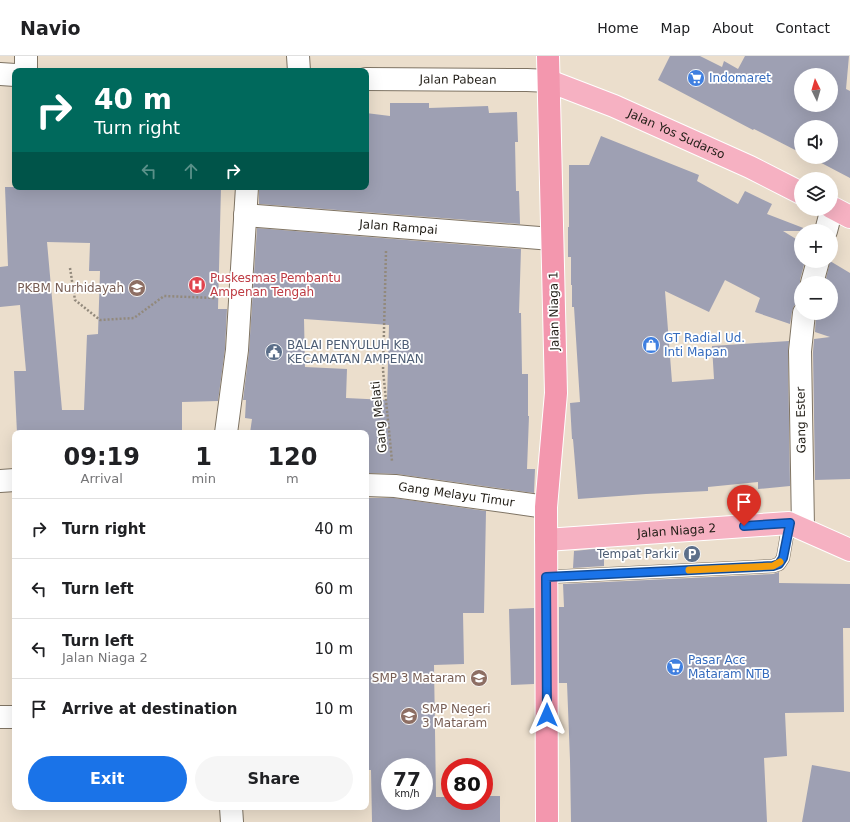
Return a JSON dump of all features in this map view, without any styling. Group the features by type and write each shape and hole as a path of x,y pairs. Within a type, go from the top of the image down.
{"highway":[{"name":"Jalan Niaga 1","path":"547,822 546,506 556,393 548,56"}],"main road":[{"name":"Jalan Yos Sudarso","path":"549,81 614,106 750,167 794,189"},
{"name":"Jalan Niaga 2","path":"546,540 796,525 850,550"}],"street":[{"path":"26,56 26,68"},
{"path":"298,56 299,68"},
{"path":"0,74 12,75"},
{"name":"Jalan Pabean","path":"369,79 549,81"},
{"path":"226,430 237,350 247,190"},
{"name":"Jalan Rampai","path":"245,215 552,239"},
{"name":"Gang Ester","path":"796,525 800,351 803,320"},
{"path":"0,481 12,480"},
{"name":"Gang Melayu Timur","path":"369,485 395,486 546,506"},
{"path":"0,717 12,717"},
{"path":"232,810 232,822"}],"lane":[{"path":"546,577 773,566 779,564 783,558 796,525"}],"path":[{"name":"Gang Melati","path":"387,226 383,370 395,486"},
{"path":"70,268 75,300 100,320 134,318 164,296 240,299"}],"building":[{"path":"670,56 700,56 722,67 724,61 738,69 745,56 849,56 846,89 850,91 850,178 823,164 838,164 838,120 794,120 794,149 754,129 753,130 658,80"},
{"path":"390,103 429,103 429,108 488,106 489,113 517,112 518,142 515,142 516,191 519,191 520,224 259,204 259,190 369,190 369,113 390,116"},
{"path":"601,136 699,175 697,181 738,204 745,191 772,204 767,214 794,224 794,231 783,231 794,238 794,268 803,268 801,276 794,276 794,306 790,324 755,312 760,298 725,280 709,312 665,291 672,382 714,379 712,346 789,341 790,486 758,489 758,482 708,487 708,491 578,499 570,403 580,402 574,307 572,307 571,257 568,257 569,165 589,165"},
{"path":"5,187 12,187 12,190 221,190 218,309 227,309 225,349 218,401 182,402 182,430 17,430 14,371 26,371 20,305 0,307 0,267 8,266","holes":["47,242 90,243 89,271 100,271 98,334 87,335 84,410 62,410"]},
{"path":"257,228 521,249 519,313 521,313 522,374 528,374 529,416 527,469 535,469 534,493 397,474 369,473 369,430 250,430 252,419 245,418 246,400 243,400 249,351","holes":["304,319 389,325 387,400 346,398 347,369 305,367"]},
{"path":"838,266 850,273 850,479 815,480 814,339 830,337 815,332 816,320 838,320 838,276 827,276 828,268 838,268"},
{"path":"369,498 394,498 486,511 484,613 463,613 464,664 434,665 436,797 441,797 441,810 493,810 493,796 500,796 500,822 372,822 371,770 369,770"},
{"path":"604,548 604,566 573,568 574,551"},
{"name":"Pasar Acc Mataram NTB","path":"779,572 779,583 850,584 850,628 843,628 844,712 785,713 787,756 764,758 767,822 571,822 567,683 559,683 559,607 564,607 563,584 773,574"},
{"path":"534,608 534,684 511,685 509,609"},
{"path":"812,765 850,772 850,822 802,822"}],"slow traffic":[{"path":"689,570 773,566 779,564 780,562"}],"place":[{"name":"Indomaret","path":"696,78"},
{"name":"Puskesmas Pembantu Ampenan Tengah","path":"197,285"},
{"name":"PKBM Nurhidayah","path":"137,288"},
{"name":"GT Radial Ud. Inti Mapan","path":"651,345"},
{"name":"BALAI PENYULUH KB KECAMATAN AMPENAN","path":"274,352"},
{"name":"Tempat Parkir","path":"692,554"},
{"name":"Pasar Acc Mataram NTB","path":"675,667"},
{"name":"SMP 3 Mataram","path":"479,678"},
{"name":"SMP Negeri 3 Mataram","path":"409,716"}],"route":[{"path":"547,715 546,577 773,566 779,564 783,558 790,523 744,526"}]}
